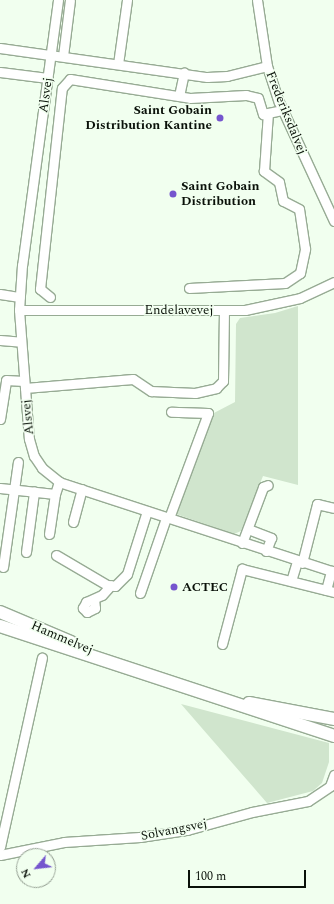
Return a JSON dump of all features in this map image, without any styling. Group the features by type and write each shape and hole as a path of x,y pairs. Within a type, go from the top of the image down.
{"main road":[{"name":"Hammelvej","path":"0,612 124,666"},
{"name":"Hammelvej","path":"0,626 334,736"},
{"name":"Hammelvej","path":"228,701 257,704 334,720"},
{"path":"261,713 334,728"}],"street":[{"name":"Alsvej","path":"58,0 19,310 29,439 34,456 42,468 59,482 266,551 332,571"},
{"path":"64,56 70,0"},
{"path":"118,64 127,0"},
{"name":"Frederiksdalvej","path":"257,0 268,66 282,110 334,221"},
{"path":"0,48 184,73 227,76 268,66"},
{"path":"0,72 48,78"},
{"path":"179,96 184,73"},
{"path":"50,297 40,289 62,88 70,79 179,96 246,95 258,98 263,114 282,110"},
{"path":"189,288 285,283 300,273 305,248 299,209 283,201 280,182 264,171 268,113"},
{"name":"Endelavevej","path":"19,310 224,310 275,306 300,298 334,282"},
{"path":"0,294 20,297"},
{"path":"0,419 6,380 24,385 133,379 151,390 195,394 216,388 223,381 224,310"},
{"path":"0,340 21,342"},
{"path":"140,593 167,518 208,413 171,412"},
{"path":"3,567 18,462"},
{"path":"48,534 55,494 59,482"},
{"path":"242,543 263,487 268,485"},
{"path":"0,488 55,494"},
{"path":"73,522 82,489"},
{"path":"26,552 34,492"},
{"path":"291,581 300,562 317,504 334,508"},
{"path":"94,599 127,574 147,511"},
{"path":"248,529 271,538 266,551"},
{"path":"56,555 111,585"},
{"path":"222,644 242,569 330,591 332,571"},
{"path":"0,847 42,658"},
{"name":"Solvangsvej","path":"0,855 64,842 140,837 187,830 252,812 308,801 330,786 334,775"}],"green space":[{"path":"298,306 298,485 263,476 241,531 234,534 173,513 212,414 235,402 236,324 240,318 275,313"},
{"path":"181,704 329,743 329,762 322,783 313,791 267,803"}],"place":[{"name":"Saint Gobain Distribution Kantine","path":"220,118"},
{"name":"Saint Gobain Distribution","path":"173,194"},
{"name":"ACTEC","path":"174,587"}]}
